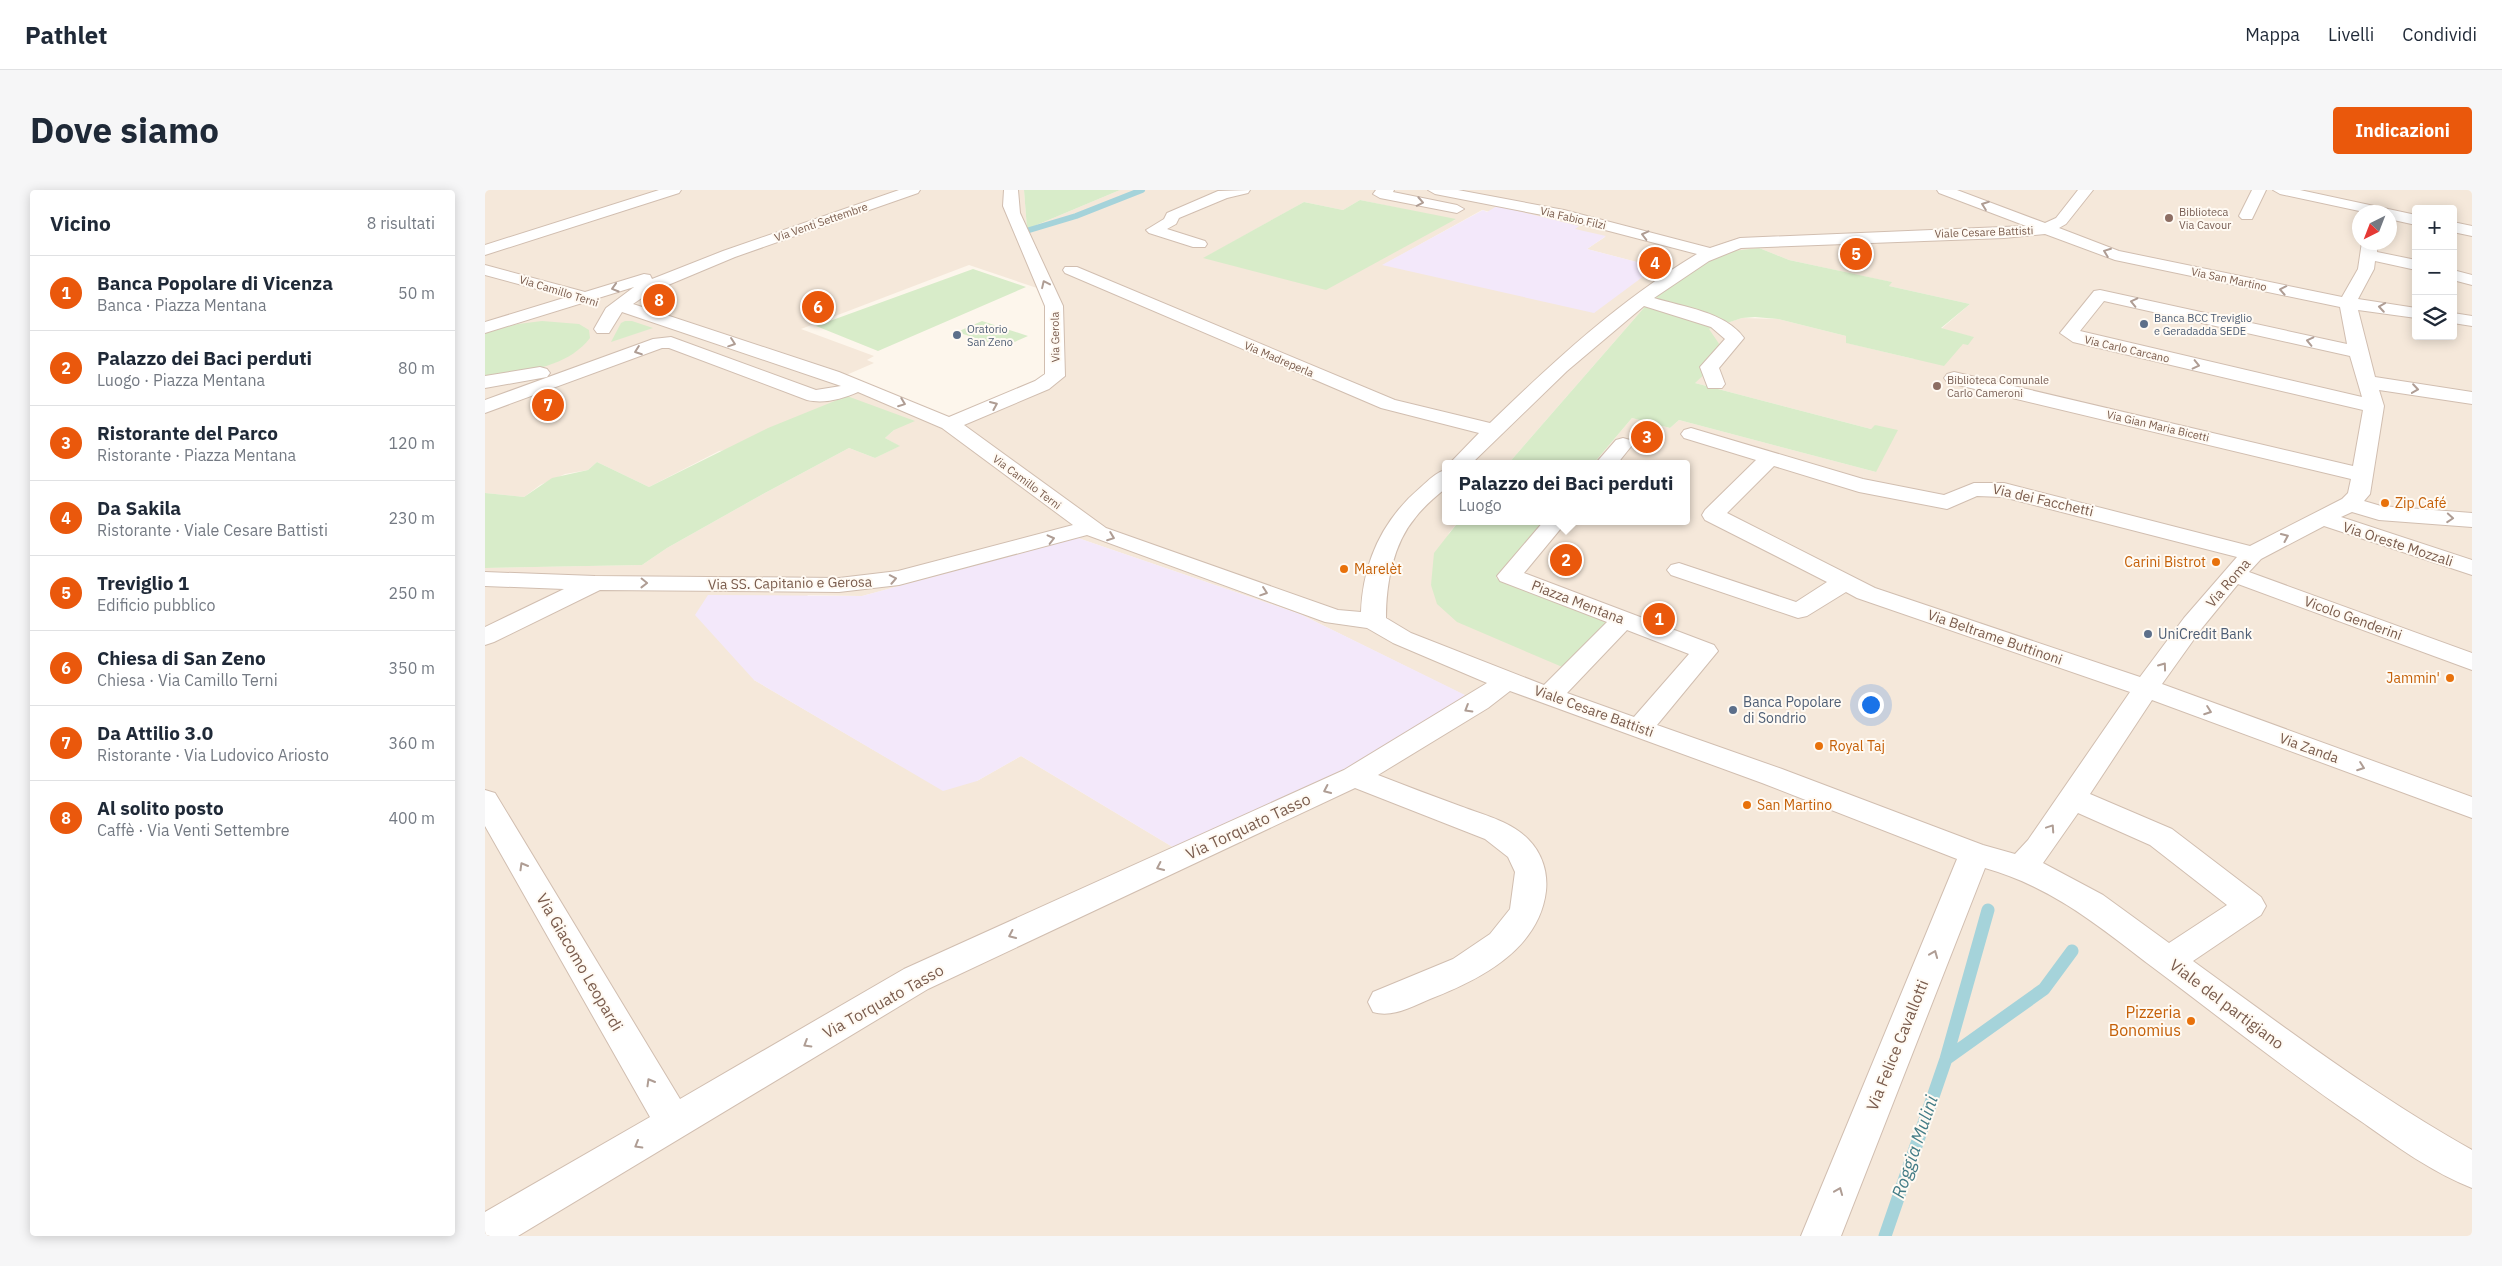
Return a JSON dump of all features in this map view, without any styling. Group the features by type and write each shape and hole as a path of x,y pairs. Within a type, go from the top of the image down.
{"street":[{"path":"485,250 674,190"},
{"name":"Via Venti Settembre","path":"508,321 729,254 913,190"},
{"name":"Via Gerola","path":"949,424 1042,385 1055,376 1055,306 1012,213 1010,206 1011,190"},
{"path":"1199,244 1155,230 1171,222 1172,216 1223,194 1243,190"},
{"path":"1387,190 1380,194 1462,210 1480,199"},
{"name":"Via Fabio Filzi","path":"1435,190 1564,215 1709,252"},
{"name":"Via San Martino","path":"1944,190 2115,255 2261,286 2412,312"},
{"path":"2247,216 2259,190"},
{"path":"2280,190 2333,195 2367,205"},
{"path":"2029,221 2083,193"},
{"path":"2046,229 2061,221 2083,193"},
{"path":"2397,214 2412,219"},
{"name":"Viale Cesare Battisti","path":"1921,234 2029,221"},
{"name":"Viale Cesare Battisti","path":"1463,460 1571,356 1640,299 1709,252 1740,243 1921,234 2004,233 2046,229"},
{"path":"2457,229 2472,231"},
{"path":"2369,250 2366,269 2348,302 2358,352 2370,394 2359,494 2350,504 2379,513 2472,520"},
{"path":"2372,250 2412,264"},
{"name":"Via Venti Settembre","path":"616,308 643,289 729,254"},
{"name":"Via Camillo Terni","path":"485,270 584,297 605,306 629,309 856,386 923,411 949,424 1088,528 1139,548 1335,617 1373,621"},
{"name":"Via Madreperla","path":"1071,270 1388,404 1494,430"},
{"path":"2457,276 2472,280"},
{"path":"2227,323 2261,286"},
{"name":"Via Carlo Carcano","path":"2358,352 2100,295 2069,333 2079,338 2370,394"},
{"path":"1640,299 1717,323 1735,338 1709,367 1715,384"},
{"name":"Via Camillo Terni","path":"592,336 616,308"},
{"path":"485,328 508,321 544,316 592,336 559,366 525,376 485,392"},
{"path":"2457,319 2472,321"},
{"name":"Via Camillo Terni","path":"592,336 643,334 685,328"},
{"path":"485,407 659,343 671,342 694,349 814,396 838,394 856,386"},
{"path":"485,382 525,376"},
{"name":"Via Gian Maria Bicetti","path":"1954,378 2362,475"},
{"path":"2370,394 2472,398"},
{"name":"Via dei Facchetti","path":"1691,434 1859,485 1947,502 1969,490 1984,487 2004,490 2253,554"},
{"path":"1609,460 1623,444"},
{"name":"Via Beltrame Buttinoni","path":"1771,457 1713,515 1884,600 2146,688"},
{"path":"1373,621 1373,598 1390,539 1403,518 1442,480"},
{"name":"Via Roma","path":"2021,867 2039,848 2146,688 2193,623 2233,574 2253,554 2350,504"},
{"name":"Via Oreste Mozzali","path":"2324,519 2472,568"},
{"name":"Piazza Mentana","path":"1553,525 1509,576 1705,651 1640,727"},
{"name":"Via SS. Capitanio e Gerosa","path":"485,579 595,583 798,585 871,583 926,571 1088,528"},
{"path":"1679,570 1798,611 1845,582"},
{"name":"Vicolo Genderini","path":"2233,574 2472,662"},
{"path":"485,637 595,583"},
{"path":"1549,695 1623,620"},
{"name":"Viale Cesare Battisti","path":"1373,621 1401,638 1507,681 1640,727 1975,854"},
{"name":"Via Torquato Tasso","path":"485,1234 674,1124 916,979 1354,777 1478,702 1507,681"},
{"name":"Via Zanda","path":"2146,688 2472,808"},
{"path":"1354,777 1496,831 1512,840 1523,853 1530,868 1532,884 1526,911 1509,937 1479,960 1435,984 1385,1002"},
{"path":"2071,798 2161,837 2250,906 2169,960"},
{"name":"Via Giacomo Leopardi","path":"485,800 674,1124"},
{"name":"Viale del partigiano","path":"1975,854 2021,867 2043,876 2092,904 2332,1082 2411,1135 2472,1170"},
{"name":"Via Felice Cavallotti","path":"1821,1236 1975,854"}],"shaded area":[{"path":"485,190 1024,190 1027,229 1120,190 2472,190 2472,1236 485,1236 485,568 642,565 667,548 849,448 875,458 899,446 885,438 894,430 719,451 649,487 597,462 588,470 565,474 540,485 524,497 485,493","holes":["1360,200 1456,220 1204,258 1304,202 1343,210","1482,210 1605,237 1587,249 1656,267 1635,281 1383,265","1759,248 1789,260 1891,282 1889,286 1970,304 1941,329 1973,337 1963,344 1914,359 1847,343 1846,336 1778,319 1742,318 1708,329 1695,383 1871,429 1876,425 1876,472 1679,420 1670,428 1632,418 1596,460 1690,460 1690,525 1541,525 1496,578 1611,622 1431,585 1449,533 1456,525 1442,525 1442,460 1511,460 1649,302","969,265 1043,290 1048,366 1042,377 955,421 844,376 874,363 867,360 874,356 801,329","1078,538 1300,614 1464,695 1176,849 1021,756 977,781 901,766 754,680 808,595 862,596"]},
{"path":"1497,206 1579,226 1575,229 1606,236 1587,249 1656,267 1594,313 1382,265 1483,210 1487,212"},
{"path":"1078,538 1300,614 1465,695 1363,766 1176,849 1021,756 977,781 943,791 754,680 695,615 708,595 862,596"}],"green space":[{"path":"1024,190 1120,190 1027,229"},
{"path":"1360,200 1456,219 1326,290 1203,258 1304,202 1343,210"},
{"path":"1759,248 1789,260 1892,282 1889,286 1970,304 1941,328 1974,337 1968,345 1963,344 1944,366 1846,343 1846,336 1778,319 1742,318 1709,329 1726,354 1695,383 1871,429 1875,425 1898,430 1876,472 1679,420 1670,428 1632,418 1596,460 1511,460 1649,302 1711,259 1733,251"},
{"path":"973,269 1026,287 878,351 816,326"},
{"path":"542,321 579,324 589,330 590,338 580,348 556,363 528,371 485,377 485,332 518,324"},
{"path":"632,321 653,328 611,342 621,323"},
{"path":"982,321 1028,336 1003,347 957,332"},
{"path":"847,396 915,421 894,430 885,438 900,446 875,458 849,448 667,548 642,565 485,568 485,493 524,497 552,478 588,470 597,462 649,487 768,428"},
{"path":"1456,525 1541,525 1496,578 1611,622 1567,669 1457,622 1437,604 1431,585 1434,553"}],"waterway":[{"path":"1026,231 1076,216 1142,190"},
{"path":"1946,1059 1988,910"},
{"path":"1946,1059 2044,989 2072,951"},
{"name":"Roggia Mulini","path":"1885,1236 1946,1059"}],"place":[{"name":"Biblioteca Via Cavour","path":"2169,218"},
{"name":"Treviglio 1","path":"1856,254"},
{"name":"Da Sakila","path":"1655,263"},
{"name":"Al solito posto","path":"659,300"},
{"name":"Chiesa di San Zeno","path":"818,307"},
{"name":"Banca BCC Treviglio e Geradadda SEDE","path":"2144,324"},
{"name":"Oratorio San Zeno","path":"957,335"},
{"name":"Biblioteca Comunale Carlo Cameroni","path":"1937,386"},
{"name":"Da Attilio 3.0","path":"548,405"},
{"name":"Ristorante del Parco","path":"1647,437"},
{"name":"Zip Café","path":"2385,503"},
{"name":"Palazzo dei Baci perduti","path":"1566,560"},
{"name":"Carini Bistrot","path":"2216,562"},
{"name":"Marelèt","path":"1344,569"},
{"name":"Banca Popolare di Vicenza","path":"1659,619"},
{"name":"UniCredit Bank","path":"2148,634"},
{"name":"Jammin'","path":"2450,678"},
{"name":"Banca Popolare di Sondrio","path":"1733,710"},
{"name":"Royal Taj","path":"1819,746"},
{"name":"San Martino","path":"1747,805"},
{"name":"Pizzeria Bonomius","path":"2191,1021"}]}
